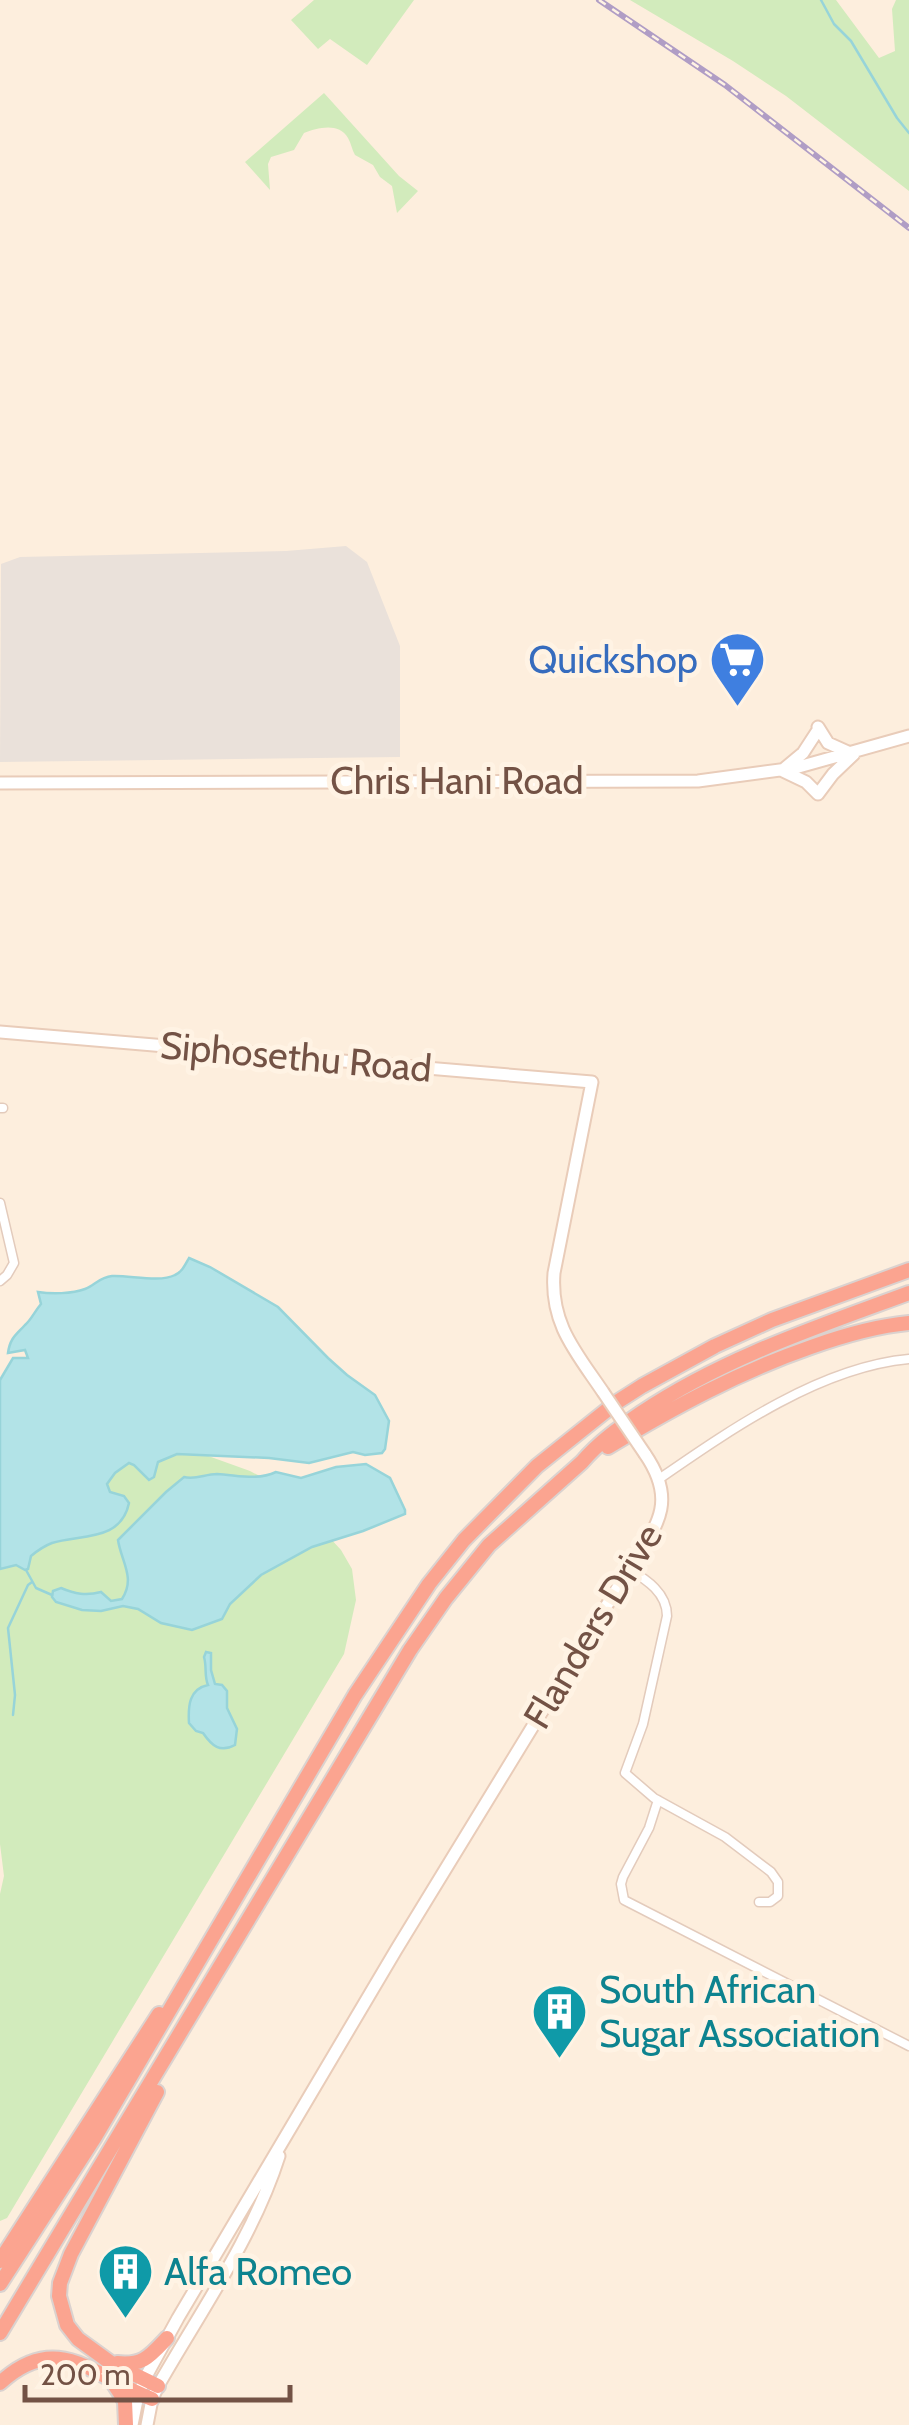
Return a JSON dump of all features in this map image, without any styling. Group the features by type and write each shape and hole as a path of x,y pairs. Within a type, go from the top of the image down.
{"highway":[{"path":"0,2284 95,2137 356,1694 429,1584 502,1500 585,1426 642,1386 772,1320 909,1268"},
{"path":"0,2333 410,1650 488,1545 612,1433 697,1379 766,1346 909,1294"},
{"path":"582,1462 680,1404 747,1371 828,1341 909,1324"},
{"path":"0,2261 236,1898"},
{"path":"148,2390 70,2331 61,2308 60,2283 71,2254 226,1958"},
{"path":"111,2363 135,2364 145,2360 167,2338"},
{"path":"0,2382 22,2365 52,2358 78,2362 112,2380 148,2390"},
{"path":"112,2380 125,2401 129,2425"}],"street":[{"path":"818,727 833,747 857,752 818,794 806,782 781,770 804,753 818,727"},
{"name":"Chris Hani Road","path":"0,782 698,781 781,770 909,736"},
{"name":"Siphosethu Road","path":"0,1032 592,1082"},
{"name":"Flanders Drive","path":"148,2425 148,2390 167,2338 387,1965 661,1515 659,1478 566,1338 552,1290 592,1082"},
{"path":"0,1203 14,1264 8,1276 0,1280"},
{"path":"659,1478 771,1407 836,1377 909,1359"},
{"path":"629,1569 664,1599 667,1616 643,1724 625,1773 658,1800 725,1837 770,1872 778,1882 778,1896 770,1902 759,1902"},
{"path":"658,1800 649,1828 624,1877 624,1900 909,2046"},
{"name":"Flanders Drive","path":"129,2425 242,2240 273,2175 285,2139"}],"shaded area":[{"path":"346,546 367,562 400,646 400,757 0,762 1,564 20,557"}],"green space":[{"path":"314,0 414,0 367,65 330,39 318,49 291,20"},
{"path":"630,0 836,0 879,58 895,51 892,9 896,0 909,0 909,191 786,96"},
{"path":"324,93 399,176 418,191 397,213 392,186 373,165 355,155 348,138 334,128 304,133 294,150 271,157 270,190 245,162"},
{"path":"161,1439 273,1483 341,1550 352,1569 356,1600 344,1654 7,2218 0,2221 0,1894 4,1876 0,1844 0,1472"}],"water":[{"path":"189,1258 278,1307 328,1358 375,1395 389,1421 385,1449 382,1453 353,1452 309,1463 177,1454 158,1462 154,1477 149,1480 129,1463 107,1484 110,1492 124,1496 129,1503 118,1524 98,1534 46,1546 31,1556 28,1569 16,1565 0,1569 0,1380 13,1358 28,1358 25,1350 8,1353 14,1337 41,1304 38,1292 80,1291 112,1276 168,1277 180,1272"},
{"path":"366,1464 390,1478 405,1514 312,1547 261,1575 230,1604 222,1619 192,1630 161,1623 138,1609 123,1606 82,1610 52,1597 53,1591 61,1588 81,1594 101,1592 111,1601 122,1599 128,1577 118,1540 184,1477 255,1477 276,1472 301,1478 336,1467"},
{"path":"206,1652 211,1653 215,1684 227,1691 227,1708 237,1729 235,1745 230,1747 217,1747 189,1723 193,1694 208,1685"}],"waterway":[{"path":"821,0 909,133"},
{"path":"26,1570 36,1588 52,1595"},
{"path":"13,1715 15,1695 8,1628 32,1582"}],"railway":[{"path":"599,0 725,85 909,228"}],"place":[{"name":"Quickshop","path":"737,709"},
{"name":"South African Sugar Association","path":"560,2061"},
{"name":"Alfa Romeo","path":"125,2321"}]}
